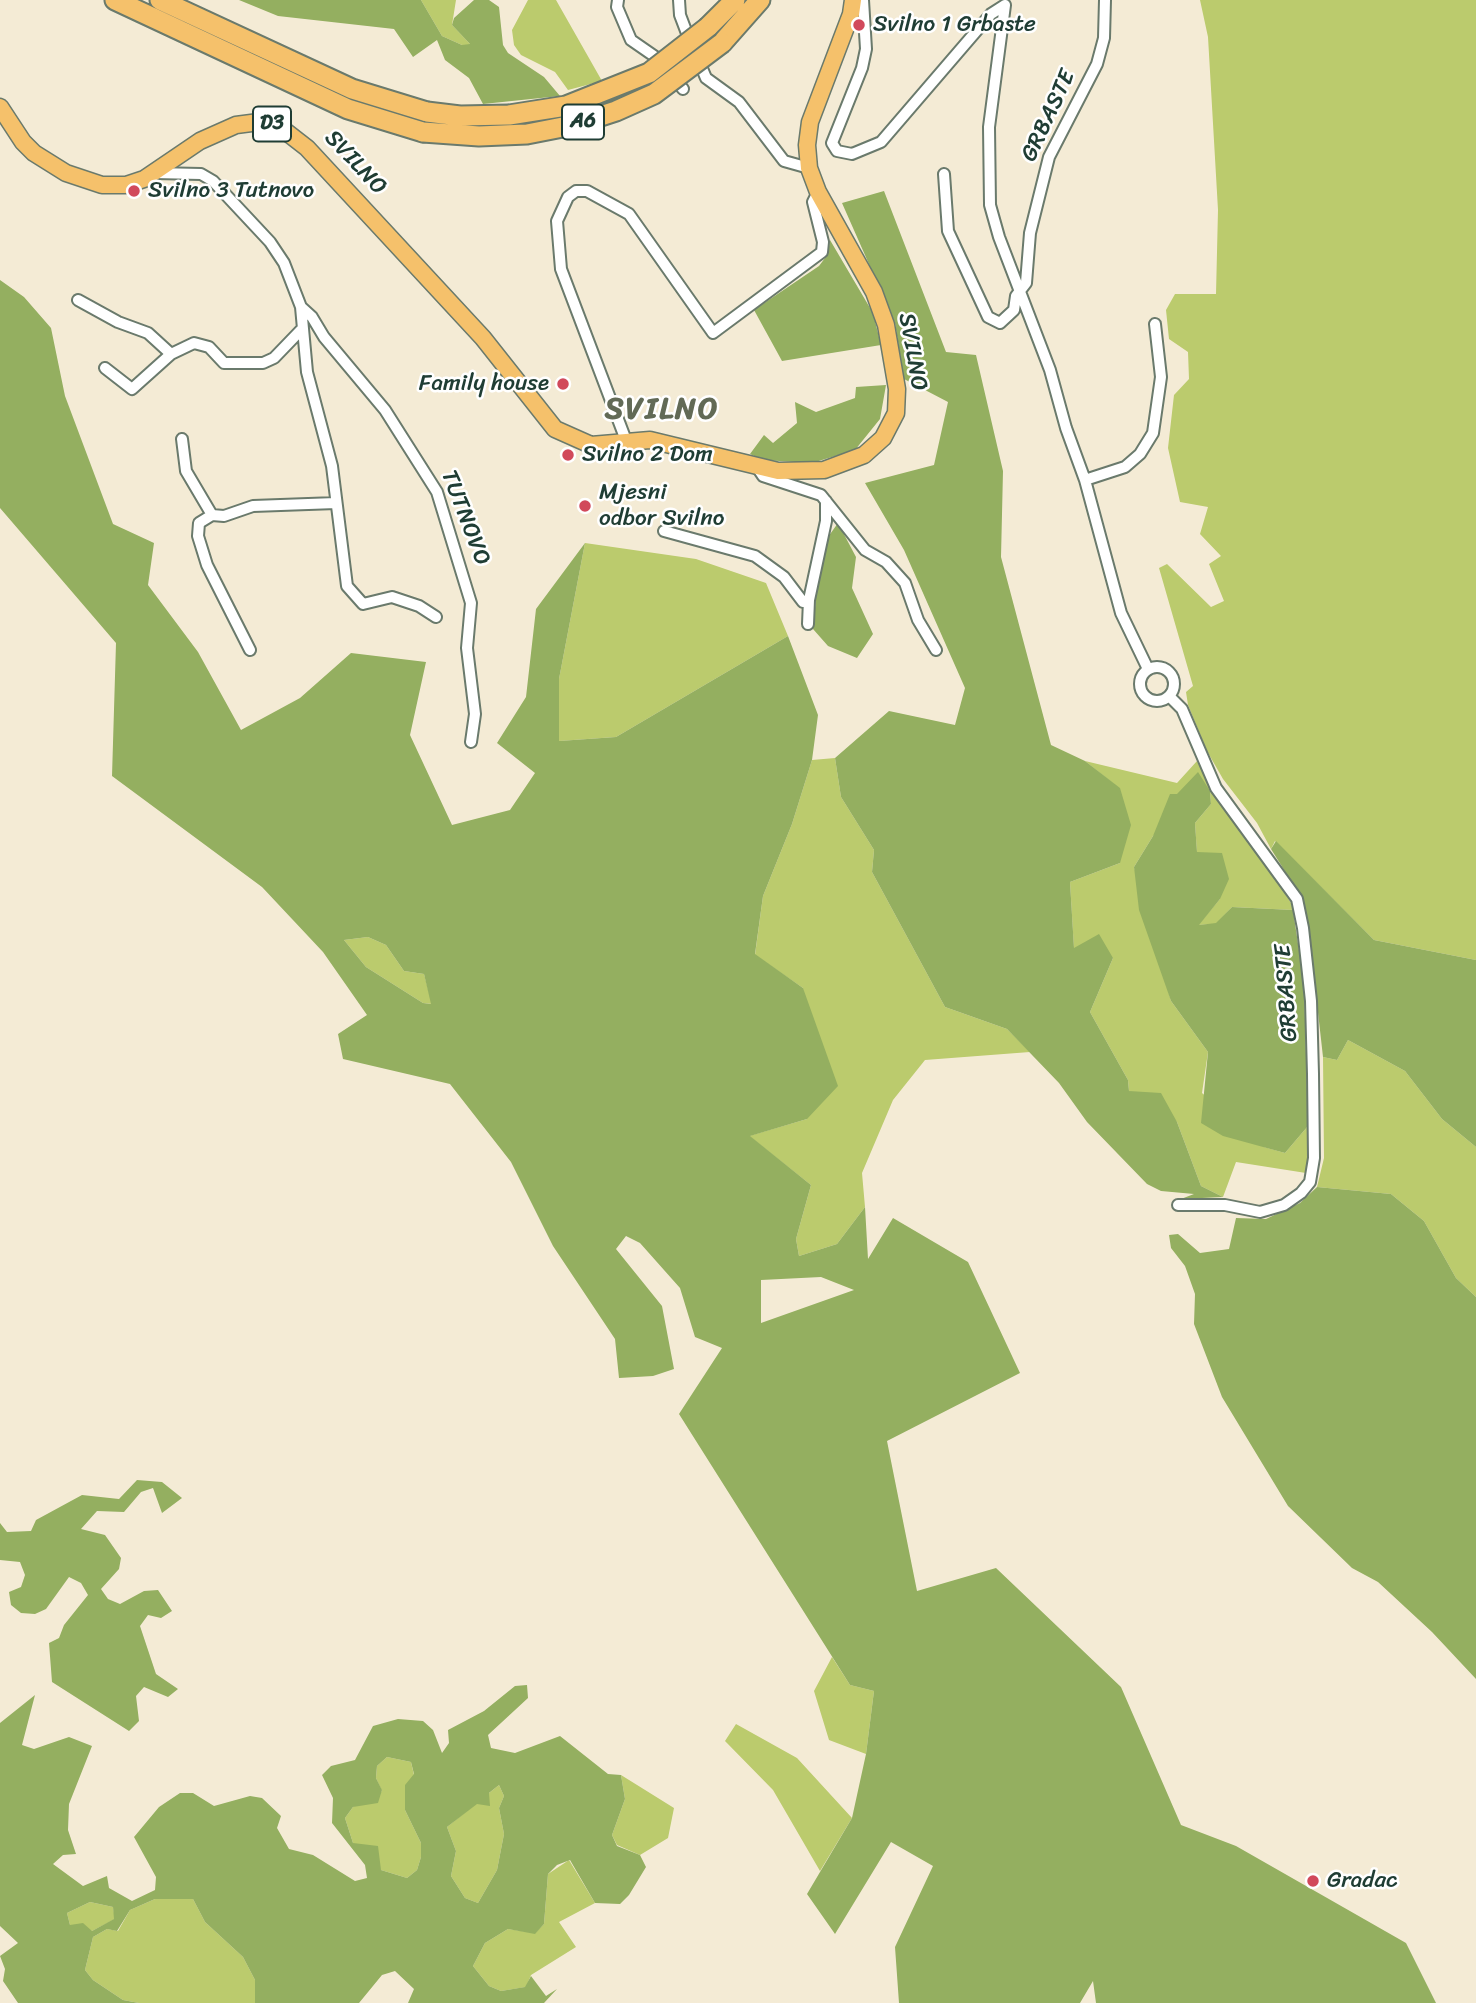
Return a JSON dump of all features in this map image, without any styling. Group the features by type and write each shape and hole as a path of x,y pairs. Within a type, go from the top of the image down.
{"highway":[{"name":"A6","path":"116,0 348,109 423,132 479,136 527,134 573,125 616,111 654,94 722,43 760,0"},
{"name":"A6","path":"160,0 352,89 427,112 460,116 509,115 566,106 613,90 649,72 708,27 735,0"}],"main road":[{"name":"SVILNO","path":"0,107 23,142 66,173 102,185 134,183 154,173 200,141 236,125 260,122 280,127 307,148 483,338 555,429 592,445 643,440 663,442 757,467 800,472 824,470 864,455 883,438 896,413 897,389 886,325 874,292 818,192 809,168 807,145 810,122 847,26 853,0"}],"street":[{"path":"618,0 617,7 631,40 657,58 683,89"},
{"path":"679,0 688,37 706,78 738,102 785,161 809,168"},
{"name":"GRBASTE","path":"863,0 866,36 862,68 832,143 837,151 852,154 881,142 990,14 1005,2"},
{"name":"GRBASTE","path":"944,174 948,232 988,317 1000,323 1007,320 1026,283 1030,233 1049,157 1088,82 1102,47 1104,0"},
{"name":"GRBASTE","path":"1005,2 989,127 990,205 1085,480 1121,612 1148,669"},
{"name":"TUTNOVO","path":"154,173 201,174 225,192 277,251 301,307 301,330 314,405 332,466 343,536 343,573 347,586 363,604 392,597 406,600 436,617"},
{"name":"SVILNO","path":"626,443 561,269 558,221 568,197 576,191 587,191 629,214 713,333 822,252 823,242 813,202 818,192"},
{"path":"78,300 118,322 148,332 171,354"},
{"name":"TUTNOVO","path":"301,307 379,400 437,492 471,603 467,648 475,714 471,742"},
{"path":"1085,480 1125,467 1140,454 1153,433 1161,377 1155,324"},
{"path":"106,368 132,389 171,354 194,343 203,343 224,363 263,363 274,358 301,330"},
{"path":"182,439 186,471 212,515"},
{"name":"SVILNO","path":"757,467 763,476 821,495 864,550 886,562 905,583 918,620 936,650"},
{"path":"808,624 809,600 826,521 826,501"},
{"path":"250,650 202,550 199,523 212,515 224,516 268,504 336,503"},
{"path":"664,531 755,556 784,577 803,601 809,600"},
{"name":"GRBASTE","path":"1159,667 1169,672 1174,687 1170,696 1159,702 1143,695 1139,684 1148,669 1159,667"},
{"name":"GRBASTE","path":"1170,696 1182,709 1216,788 1297,899 1311,1001 1313,1074 1314,1158 1310,1182 1301,1194 1284,1205 1260,1212 1224,1205 1178,1205"}],"green space":[{"path":"239,0 421,0 442,36 462,45 470,44 452,25 454,18 474,0 489,0 499,7 503,45 508,53 544,77 560,96 483,104 469,78 445,60 437,40 413,57 394,29 278,16"},
{"path":"421,0 456,0 452,25 471,45 462,45 442,36"},
{"path":"528,0 556,0 602,81 568,90 555,72 521,55 514,45 512,30"},
{"path":"1200,0 1476,0 1476,960 1374,940 1275,841 1271,849 1257,823 1223,779 1207,751 1188,705 1186,692 1193,686 1159,568 1167,564 1211,607 1224,601 1209,564 1221,556 1200,534 1208,507 1180,502 1168,448 1174,395 1189,379 1188,352 1169,339 1166,310 1175,294 1216,294 1218,210 1208,37"},
{"path":"884,191 946,352 976,355 1003,471 1001,557 1051,745 1085,761 1120,788 1131,825 1120,863 1070,882 1074,948 1099,934 1113,958 1090,1012 1128,1080 1129,1091 1161,1093 1177,1122 1201,1186 1223,1197 1181,1199 1194,1194 1161,1191 1147,1184 1087,1122 1059,1083 1007,1029 945,1007 872,872 874,850 841,797 835,758 889,711 955,725 965,688 904,550 865,483 934,465 948,402 904,379 895,323 842,203"},
{"path":"830,240 873,313 881,345 782,361 754,310 819,266 828,254"},
{"path":"0,280 24,297 51,328 65,396 113,524 154,543 148,585 198,652 241,730 300,698 351,653 426,662 410,735 452,825 510,810 535,773 497,743 526,697 536,609 585,543 559,679 559,741 616,737 788,636 818,715 812,760 792,824 763,896 755,954 803,988 838,1086 807,1119 750,1136 811,1185 796,1239 799,1256 837,1244 865,1207 868,1259 893,1218 968,1262 1020,1373 887,1441 917,1591 996,1568 1121,1687 1181,1825 1236,1846 1406,1943 1436,2003 1096,2003 1093,1981 1080,2003 899,2003 895,1947 933,1866 891,1842 835,1934 807,1894 852,1818 866,1754 874,1691 850,1685 679,1414 722,1348 695,1337 680,1288 640,1243 626,1236 616,1249 662,1306 674,1369 653,1376 619,1378 615,1339 553,1246 511,1162 450,1084 343,1059 338,1034 367,1015 323,952 262,887 112,776 116,643 0,508","holes":["368,937 386,945 404,971 424,974 431,1004 423,1003 366,967 344,940","821,1277 854,1290 761,1323 761,1280"]},
{"path":"886,385 880,419 855,450 812,463 763,460 750,454 764,435 773,443 797,423 795,402 816,412 855,398 856,387"},
{"path":"838,523 856,557 852,588 873,634 857,658 828,646 813,629 817,587 828,537"},
{"path":"585,543 696,559 766,583 788,636 616,737 559,741 559,679"},
{"path":"835,758 841,797 874,850 872,872 945,1007 1007,1029 1030,1052 925,1060 893,1100 862,1173 865,1207 837,1244 799,1256 796,1239 811,1185 749,1136 807,1119 803,988 755,955 763,896 792,824 812,760"},
{"path":"1085,761 1177,783 1197,761 1214,793 1260,854 1291,903 1293,910 1232,907 1216,924 1198,925 1220,899 1197,853 1195,823 1211,804 1210,791 1153,836 1134,867 1171,1001 1208,1052 1202,1093 1264,1147 1285,1153 1308,1126 1309,1161 1306,1173 1236,1162 1223,1197 1201,1186 1177,1122 1129,1091 1128,1080 1090,1012 1113,958 1074,949 1070,882 1120,863 1120,789"},
{"path":"1198,772 1210,791 1211,804 1195,823 1197,852 1222,853 1229,879 1220,899 1199,925 1216,923 1232,907 1293,910 1304,984 1308,1126 1285,1153 1223,1136 1201,1123 1208,1052 1171,1001 1139,910 1134,867 1153,836 1170,794 1177,794"},
{"path":"1276,841 1374,940 1476,960 1476,1147 1442,1119 1405,1071 1348,1040 1337,1060 1323,1057 1309,932 1301,897 1271,849"},
{"path":"368,937 386,945 404,971 424,974 432,1004 423,1003 366,967 344,940"},
{"path":"1348,1040 1405,1071 1442,1119 1476,1147 1476,1297 1456,1278 1424,1221 1391,1194 1317,1187 1324,1158 1323,1057 1337,1060"},
{"path":"1317,1187 1391,1194 1424,1221 1456,1278 1476,1297 1476,1679 1432,1632 1378,1582 1352,1568 1288,1506 1222,1397 1194,1324 1195,1294 1185,1266 1171,1248 1169,1235 1178,1234 1200,1253 1229,1249 1236,1218 1266,1219 1300,1203"},
{"path":"137,1480 162,1482 182,1498 162,1513 153,1488 141,1492 124,1512 97,1511 81,1529 105,1535 121,1558 119,1569 101,1589 108,1599 120,1604 144,1591 158,1590 172,1611 161,1618 148,1615 140,1626 156,1674 178,1689 168,1697 144,1687 136,1696 139,1721 129,1731 52,1682 49,1643 59,1638 64,1625 88,1595 81,1583 69,1577 46,1609 35,1614 21,1613 11,1605 9,1592 21,1587 25,1575 20,1562 0,1560 0,1523 7,1532 31,1531 36,1520 82,1495 119,1499"},
{"path":"832,1657 850,1685 874,1691 866,1754 829,1740 814,1691"},
{"path":"527,1685 528,1698 488,1735 491,1748 515,1753 560,1736 608,1774 621,1775 625,1799 612,1835 617,1846 640,1855 646,1867 629,1895 620,1904 595,1903 570,1860 557,1865 548,1874 544,1924 535,1934 508,1929 485,1943 473,1966 489,1986 501,1991 525,1987 531,1976 546,1996 557,1989 544,2003 408,2003 414,1989 395,1971 382,1975 359,2003 255,2003 255,1980 243,1957 205,1922 193,1899 155,1899 130,1910 117,1931 107,1929 93,1937 85,1970 93,1980 123,2000 139,2003 18,2003 3,1981 5,1969 0,1956 18,1943 0,1926 0,1723 35,1695 22,1745 34,1749 69,1737 92,1746 69,1804 68,1830 76,1854 63,1855 53,1864 83,1886 107,1876 109,1888 132,1901 155,1890 156,1877 134,1837 159,1807 180,1793 193,1793 214,1806 250,1796 262,1798 281,1816 277,1828 289,1849 313,1855 355,1881 367,1878 365,1865 332,1823 333,1798 322,1775 331,1766 355,1760 373,1726 398,1719 423,1721 433,1730 442,1753 449,1743 448,1730 484,1711 515,1686","holes":["387,1757 411,1762 414,1774 405,1785 405,1810 421,1843 421,1857 417,1870 407,1878 381,1870 378,1846 353,1843 345,1818 353,1807 378,1803 382,1790 376,1778 377,1766","499,1785 504,1796 499,1808 504,1834 497,1870 478,1903 465,1898 451,1876 456,1851 447,1827 477,1804 490,1806 489,1793","90,1902 113,1907 114,1919 92,1931 83,1923 70,1925 67,1913"]},
{"path":"736,1724 797,1758 852,1818 820,1871 773,1790 725,1741"},
{"path":"387,1757 411,1762 414,1775 405,1810 421,1843 421,1857 417,1870 407,1878 381,1870 353,1843 345,1818 353,1807 382,1791 376,1778 377,1766"},
{"path":"621,1775 674,1808 668,1838 640,1855 617,1845 612,1835 625,1799"},
{"path":"499,1785 504,1796 499,1808 504,1834 497,1870 478,1903 465,1898 451,1876 456,1851 447,1827"},
{"path":"569,1860 595,1903 559,1922 576,1947 531,1975 526,1987 501,1991 489,1986 473,1966 485,1943 508,1929 535,1933 544,1924 548,1874"},
{"path":"155,1899 193,1899 205,1922 243,1957 255,1980 255,2003 139,2003 123,2000 93,1980 85,1970 93,1937 107,1929 118,1931 130,1910"},
{"path":"90,1902 113,1907 115,1919 92,1931 70,1925 67,1913"}],"place":[{"name":"Svilno 1 Grbaste","path":"859,25"},
{"name":"Svilno 3 Tutnovo","path":"134,191"},
{"name":"Family house","path":"563,384"},
{"name":"Svilno 2 Dom","path":"568,455"},
{"name":"Mjesni odbor Svilno","path":"585,506"},
{"name":"Gradac","path":"1313,1881"}],"district":[{"name":"SVILNO","path":"662,410"}]}
